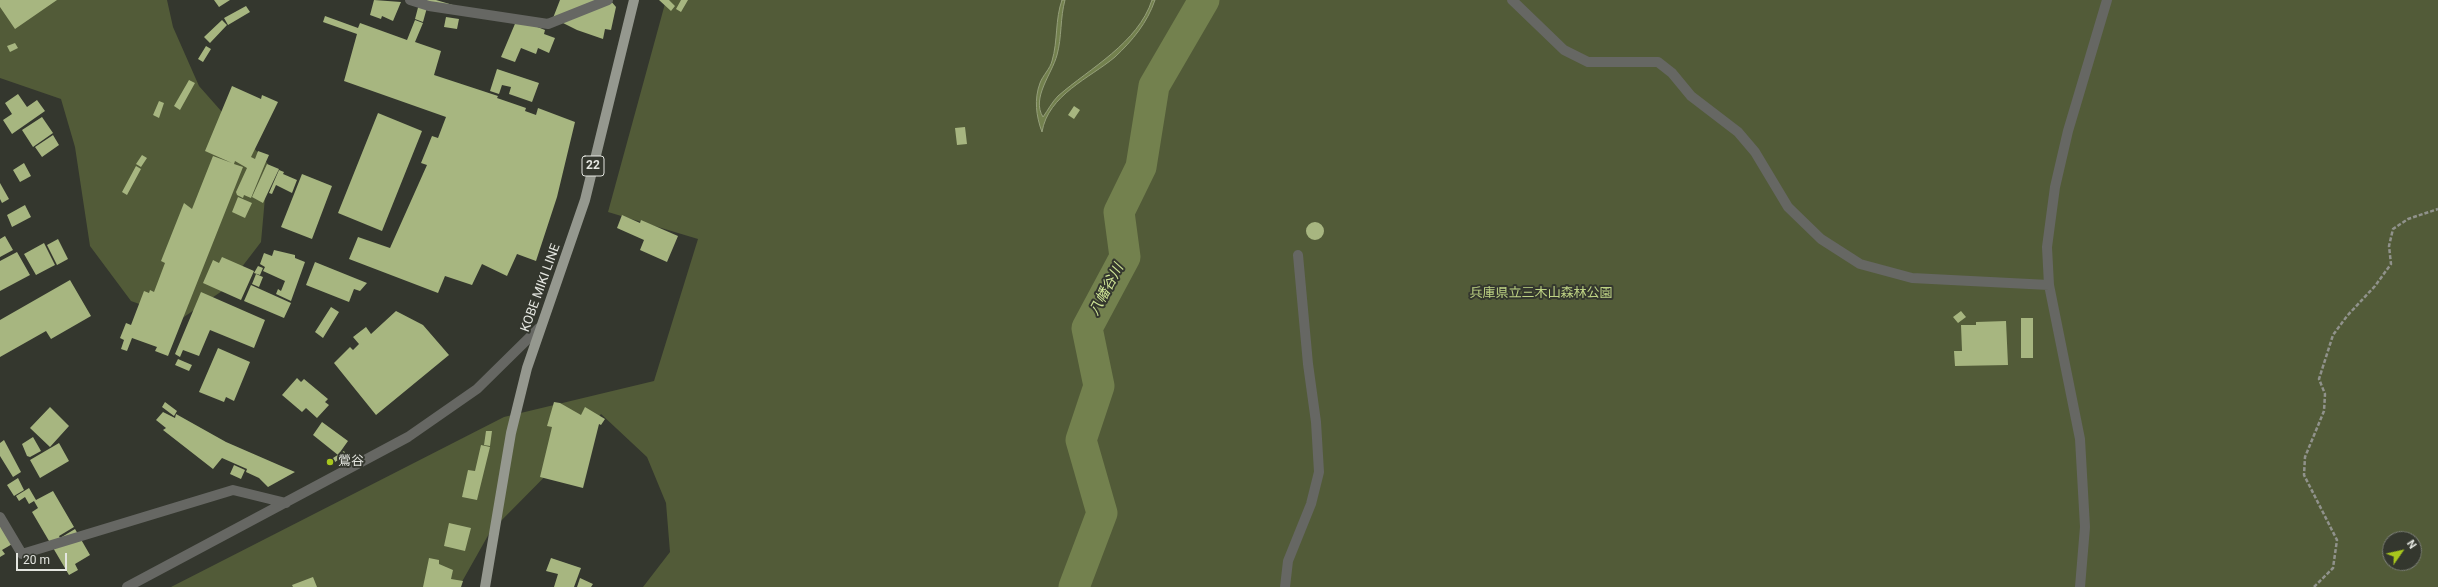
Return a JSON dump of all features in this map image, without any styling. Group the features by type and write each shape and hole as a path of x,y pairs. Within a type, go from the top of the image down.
{"main road":[{"name":"KOBE MIKI LINE","path":"485,587 511,433 539,328 585,200 634,0"}],"street":[{"path":"410,0 429,6 548,24 608,0"},
{"path":"1512,0 1564,50 1588,62 1658,62 1672,73 1691,96 1738,132 1755,152 1788,207 1799,218 1821,239 1860,264 1912,278 2049,285"},
{"path":"2080,587 2085,527 2080,439 2049,285 2047,247 2056,188 2068,131 2107,0"},
{"path":"1285,587 1288,561 1311,504 1319,472 1316,422 1308,364 1298,255"},
{"path":"127,587 383,452 444,413 477,389 539,328"},
{"path":"0,517 22,554 233,490 286,503"}],"path":[{"path":"2314,587 2333,568 2338,540 2304,475 2305,458 2324,411 2325,394 2319,379 2333,335 2347,316 2375,286 2391,264 2389,246 2393,229 2408,219 2438,209"}],"green space":[{"path":"0,0 167,0 173,27 199,86 268,164 261,242 225,289 181,319 131,301 90,246 75,147 61,99 0,78"},
{"name":"兵庫県立三木山森林公園","path":"666,0 2438,0 2438,587 643,587 670,552 666,503 647,457 601,414 583,438 490,532 459,587 171,587 504,417 654,381 698,239 608,212"}],"shaded area":[{"path":"1062,0 1065,0 1062,14 1059,48 1039,102 1043,117 1058,96 1125,42 1145,15 1152,0 1155,0 1144,24 1128,44 1115,57 1071,88 1061,98 1052,108 1046,119 1042,132 1038,120 1036,101 1040,83 1052,61 1058,15"}],"building":[{"path":"0,0 57,0 15,29 0,7"},
{"path":"214,0 230,0 219,7"},
{"path":"374,0 401,2 393,21 382,16 381,19 370,15"},
{"path":"420,0 436,0 453,5 428,4 423,22 415,19"},
{"path":"560,0 610,0 616,7 611,30 605,29 603,39 577,30 553,18"},
{"path":"659,0 669,0 675,6 671,11"},
{"path":"681,0 688,0 681,12 676,9"},
{"path":"246,6 250,12 228,25 224,18"},
{"path":"325,16 358,28 360,23 407,40 415,20 423,23 415,42 441,51 434,75 498,96 497,98 526,108 525,111 536,115 538,108 575,122 557,197 536,261 517,254 507,276 482,264 472,285 445,276 438,293 349,259 358,237 390,248 427,165 421,163 432,136 438,138 446,117 344,81 357,34 323,22"},
{"path":"446,17 459,19 457,29 444,27"},
{"path":"517,19 545,30 544,34 555,38 549,53 538,48 536,54 521,48 515,62 501,57"},
{"path":"222,20 227,25 210,43 204,37"},
{"path":"15,43 18,48 10,52 7,46"},
{"path":"206,46 211,49 203,62 198,59"},
{"path":"497,69 539,83 532,102 509,94 511,87 502,85 499,94 490,91"},
{"path":"189,80 195,83 180,110 174,106"},
{"path":"232,86 261,99 262,95 278,102 251,157 255,159 258,151 269,155 251,198 244,195 243,198 237,195 236,192 247,168 235,161 234,164 243,167 168,356 155,351 157,347 132,338 127,351 121,349 124,340 120,338 126,323 131,325 144,291 149,293 150,290 154,292 165,263 161,261 184,203 192,209 213,156 232,163 205,151"},
{"path":"18,94 27,107 37,100 45,111 12,134 3,120 12,114 5,103"},
{"path":"159,101 164,103 159,118 153,115"},
{"path":"1074,106 1080,110 1074,119 1068,115"},
{"path":"378,113 422,131 382,231 338,213"},
{"path":"42,117 53,133 33,147 22,130"},
{"path":"965,127 967,144 957,145 955,128"},
{"path":"53,135 59,145 42,157 35,147"},
{"path":"142,155 147,158 141,167 136,164"},
{"path":"24,163 31,176 20,182 13,170"},
{"path":"267,164 279,169 263,203 252,197"},
{"path":"136,166 141,169 127,195 122,192"},
{"path":"279,170 284,172 283,174 297,180 292,193 276,185 272,194 269,193"},
{"path":"302,174 332,186 312,239 281,227"},
{"path":"0,183 9,199 2,203 0,199"},
{"path":"238,197 252,203 245,218 232,212"},
{"path":"25,205 31,217 12,227 7,215"},
{"path":"622,215 640,223 641,220 678,236 667,262 640,250 644,240 617,228"},
{"path":"1315,222 1321,225 1324,231 1321,237 1315,240 1309,237 1306,231 1309,225"},
{"path":"5,236 13,250 0,257 0,239"},
{"path":"58,239 68,259 57,265 47,245"},
{"path":"44,243 55,265 36,275 24,254"},
{"path":"274,250 295,255 295,258 305,262 291,301 276,294 278,289 281,291 285,281 263,271 265,267 260,264 264,253 272,256"},
{"path":"17,252 30,275 0,291 0,261"},
{"path":"222,257 254,271 241,300 203,283 213,260 219,263"},
{"path":"315,262 367,283 360,291 354,289 349,302 306,285"},
{"path":"258,266 263,268 260,275 254,273"},
{"path":"256,274 263,277 259,287 252,284"},
{"path":"70,280 91,316 51,339 46,331 0,357 0,320"},
{"path":"251,285 291,303 284,318 244,301"},
{"path":"201,292 265,320 254,348 210,330 199,356 183,350 180,357 175,354"},
{"path":"331,307 339,312 323,338 315,332"},
{"path":"396,311 423,325 449,355 376,415 334,363 350,347 353,350 359,344 353,337 366,327 371,334"},
{"path":"1961,311 1966,317 1958,323 1953,317"},
{"path":"2021,318 2033,318 2033,358 2021,358"},
{"path":"2006,321 2008,365 1955,366 1954,351 1962,351 1961,325 1976,325 1976,322"},
{"path":"218,348 250,362 234,401 226,397 224,402 199,392"},
{"path":"178,359 192,365 189,371 175,365"},
{"path":"297,378 301,382 304,379 328,399 325,402 329,405 317,418 306,408 302,412 282,395"},
{"path":"165,402 177,411 174,416 162,407"},
{"path":"554,402 560,403 581,415 585,407 605,419 601,425 599,424 583,488 540,477 552,427 547,426"},
{"path":"50,407 69,426 50,447 30,428"},
{"path":"163,412 175,418 176,414 226,442 295,472 268,487 259,478 246,472 247,469 222,458 213,469 163,430 166,428 156,420"},
{"path":"322,422 348,441 338,455 313,435"},
{"path":"486,431 492,431 490,446 484,445"},
{"path":"33,437 41,451 30,457 27,456 22,444"},
{"path":"4,440 21,472 13,477 0,456 0,443"},
{"path":"59,443 69,461 40,478 30,460"},
{"path":"481,445 490,447 477,500 462,497 468,470 475,471"},
{"path":"344,451 346,455 335,462 333,458"},
{"path":"234,465 245,470 241,479 230,474"},
{"path":"18,478 24,490 14,496 7,485"},
{"path":"29,488 36,500 53,491 74,527 59,536 60,538 75,529 90,555 75,564 78,570 69,575 32,512 38,508 34,501 29,504 25,497 19,501 16,496"},
{"path":"0,518 14,543 2,550 5,554 0,557"},
{"path":"449,523 471,528 465,551 444,546"},
{"path":"429,558 439,560 439,564 453,570 451,579 463,581 461,587 423,587"},
{"path":"551,558 581,568 574,587 554,587 558,574 546,571"},
{"path":"313,577 317,587 293,587 292,585"},
{"path":"580,578 593,584 591,587 577,587"}],"waterway":[{"name":"八幡谷川","path":"1074,587 1102,513 1081,440 1099,386 1087,328 1125,257 1119,212 1141,167 1154,86 1204,0"}],"place":[{"name":"鶯谷","path":"330,462"}]}
